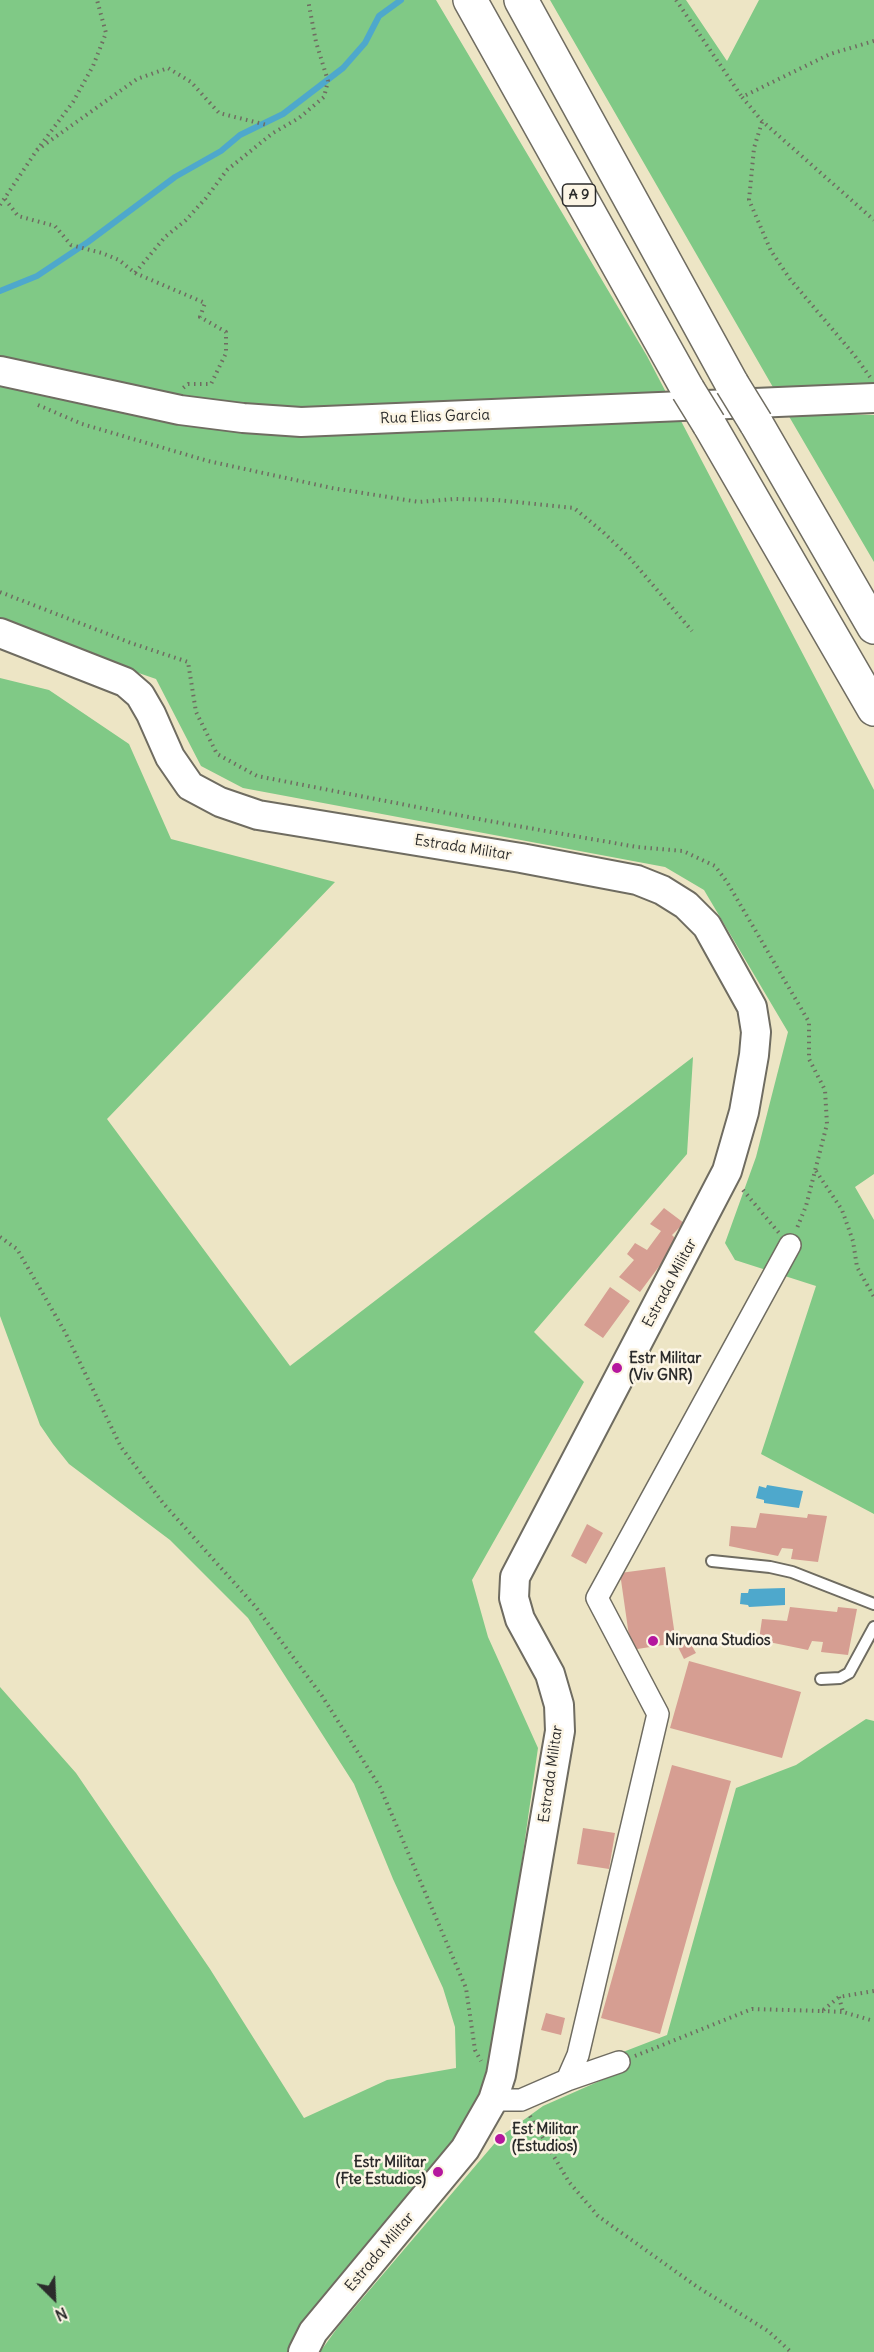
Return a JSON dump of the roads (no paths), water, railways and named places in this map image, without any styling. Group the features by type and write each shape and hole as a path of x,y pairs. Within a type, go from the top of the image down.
{"highway":[{"name":"A 9","path":"470,0 688,390 874,709"},
{"path":"521,0 732,384 874,627"}],"street":[{"name":"Rua Elias Garcia","path":"0,371 163,406 243,418 301,422 874,398"},
{"name":"Estrada Militar","path":"0,633 125,682 140,695 170,757 190,786 220,802 258,814 637,880 662,890 686,905 707,926 752,1007 756,1032 744,1112 727,1171 515,1577 514,1598 520,1619 550,1674 559,1706 560,1731 505,2091 465,2149 314,2332 303,2352"},
{"path":"567,2080 578,2055 658,1714 597,1598 790,1245"},
{"path":"505,2091 567,2080 619,2062"}],"lane":[{"path":"712,1561 770,1567 792,1572 874,1604"},
{"path":"821,1678 840,1678 849,1673 874,1627"}],"water":[{"path":"767,1485 803,1491 799,1508 764,1503 764,1500 756,1498 759,1486 766,1488"},
{"path":"785,1588 785,1605 749,1607 740,1604 741,1593 748,1593 749,1589"}],"waterway":[{"path":"0,291 37,276 88,242 175,177 221,151 240,135 283,114 343,68 365,43 379,16 401,0"}],"place":[{"name":"Estr Militar (Viv GNR)","path":"617,1368"},
{"name":"Nirvana Studios","path":"653,1641"},
{"name":"Est Militar (Estudios)","path":"500,2139"},
{"name":"Estr Militar (Fte Estudios)","path":"438,2172"}]}
